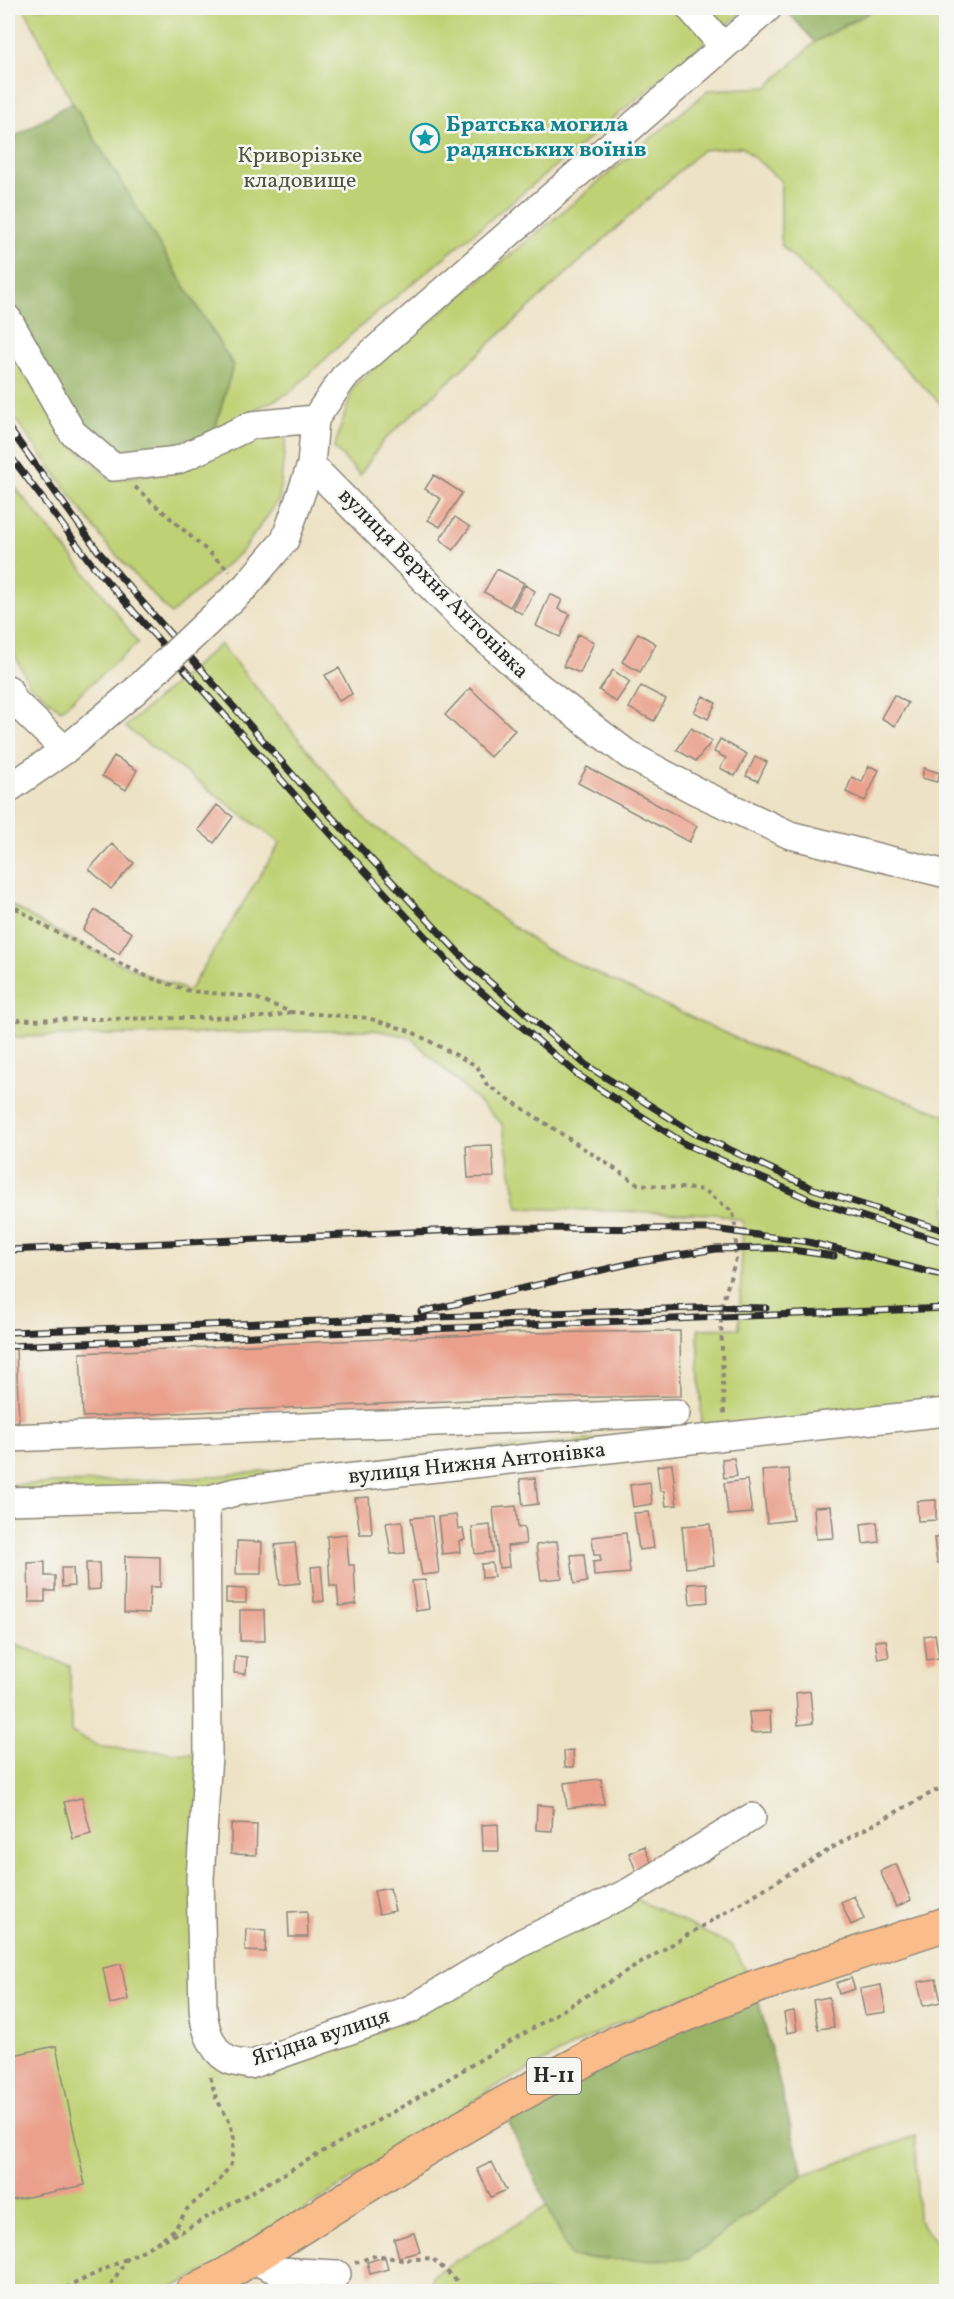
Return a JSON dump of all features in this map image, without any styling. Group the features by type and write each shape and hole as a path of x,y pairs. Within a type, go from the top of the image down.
{"main road":[{"name":"Н-11","path":"192,2292 234,2275 419,2153 501,2105 618,2042 755,1988 946,1924"}],"street":[{"path":"690,8 722,45"},
{"path":"8,789 65,750 135,691 246,586 285,540 311,465 315,419 344,377 722,45 768,8"},
{"path":"8,319 72,432 113,467 178,459 252,425 315,419"},
{"name":"вулиця Верхня Антонівка","path":"311,465 466,622 537,685 629,755 696,791 790,835 946,874"},
{"path":"10,698 65,750"},
{"name":"вулиця Нижня Антонівка","path":"8,1501 156,1497 206,1500 235,1492 300,1483 946,1412"},
{"path":"8,1438 676,1413"},
{"name":"Ягідна вулиця","path":"206,1500 208,1755 200,1879 203,2008 204,2024 209,2038 226,2059 250,2065 411,2009 523,1942 629,1892 752,1817"},
{"path":"234,2275 278,2271 337,2274"}],"path":[{"path":"113,467 246,586"},
{"path":"8,903 48,928 148,976 190,991 253,997 291,1012 368,1018 410,1031 477,1066 487,1085 638,1184 704,1190 733,1212 736,1232 736,1259 721,1307 724,1436"},
{"path":"8,1020 270,1017 291,1012"},
{"path":"57,2292 181,2232 405,2104 852,1836 946,1785"},
{"path":"156,2243 175,2229 187,2209 219,2181 231,2164 234,2139 230,2123 216,2098 208,2068"},
{"path":"337,2274 368,2256 377,2254 402,2260 432,2258 456,2280 461,2292"},
{"path":"106,2292 127,2259"}],"green space":[{"name":"Криворізьке кладовище","path":"24,8 747,8 355,331 289,393 215,429 233,365 72,102"},
{"path":"784,8 877,8 815,42"},
{"path":"877,8 946,8 946,409 781,245 781,181 742,147 702,150 383,441 360,475 334,448 354,385 709,90 767,87 815,42"},
{"path":"72,102 233,365 215,429 173,452 118,457 79,426 8,296 8,141"},
{"path":"8,340 64,437 111,480 183,469 256,438 286,436 279,500 243,550 171,614 107,545 8,409"},
{"path":"8,479 103,594 138,643 61,710 29,684 8,641"},
{"path":"220,644 367,821 545,949 744,1042 946,1115 946,1407 205,1491 8,1496 8,1485 194,1478 702,1429 698,1329 739,1328 743,1221 718,1214 518,1208 502,1124 410,1037 374,1030 8,1037 8,903 96,952 189,991 280,843 125,727"},
{"path":"8,1641 70,1666 71,1732 101,1747 202,1755 198,2024 250,2071 632,1897 733,1946 747,1973 611,2026 490,2090 218,2265 166,2291 8,2291"},
{"path":"755,1987 803,2175 688,2259 624,2260 571,2257 501,2105"},
{"path":"915,2136 918,2220 937,2243 946,2243 946,2291 430,2292 432,2275 547,2206 571,2257 624,2260 688,2259 803,2175"}],"building":[{"path":"434,475 462,493 440,527 428,520 441,499 425,489"},
{"path":"455,517 470,527 453,550 440,539"},
{"path":"497,569 524,583 510,607 484,592"},
{"path":"525,585 535,591 522,614 512,608"},
{"path":"550,594 562,600 558,609 570,614 560,637 536,626"},
{"path":"638,633 656,644 640,672 622,662"},
{"path":"578,634 594,642 580,673 563,666"},
{"path":"339,668 352,694 339,701 325,675"},
{"path":"613,670 630,682 616,702 599,690"},
{"path":"641,686 666,699 654,721 629,708"},
{"path":"470,688 515,730 490,757 445,715"},
{"path":"894,695 908,703 895,726 881,718"},
{"path":"703,696 716,703 708,719 694,712"},
{"path":"691,728 712,741 696,761 677,750"},
{"path":"720,739 747,754 735,776 720,768 726,758 714,752"},
{"path":"114,756 137,770 126,790 102,776"},
{"path":"755,757 767,762 758,781 746,776"},
{"path":"869,766 879,770 865,801 846,792 852,777 862,782"},
{"path":"587,767 697,826 689,842 578,783"},
{"path":"924,768 940,773 937,782 922,778"},
{"path":"217,805 233,817 214,843 198,830"},
{"path":"112,844 134,863 111,889 89,869"},
{"path":"95,910 132,933 119,954 83,930"},
{"path":"492,1145 494,1177 468,1178 466,1146"},
{"path":"680,1331 681,1396 517,1398 83,1417 80,1353 516,1333"},
{"path":"8,1349 16,1349 19,1421 8,1422"},
{"path":"734,1458 737,1476 724,1478 722,1459"},
{"path":"672,1464 677,1505 666,1506 664,1491 660,1491 657,1466"},
{"path":"789,1469 793,1520 767,1523 762,1471"},
{"path":"535,1478 538,1504 523,1506 520,1479"},
{"path":"747,1480 752,1513 728,1515 724,1483"},
{"path":"650,1482 652,1504 633,1507 630,1485"},
{"path":"369,1497 372,1534 360,1534 355,1498"},
{"path":"936,1500 936,1520 918,1521 917,1501"},
{"path":"516,1506 518,1528 524,1527 526,1544 507,1546 509,1567 499,1568 493,1508"},
{"path":"831,1506 834,1538 816,1539 814,1507"},
{"path":"649,1512 654,1548 639,1550 634,1513"},
{"path":"456,1515 458,1529 463,1529 465,1540 459,1541 460,1552 442,1554 438,1517"},
{"path":"432,1516 439,1573 422,1575 411,1518"},
{"path":"402,1521 405,1553 391,1554 386,1523"},
{"path":"877,1522 879,1542 863,1544 861,1524"},
{"path":"710,1524 714,1565 686,1568 682,1526"},
{"path":"490,1525 493,1552 475,1554 472,1527"},
{"path":"626,1533 630,1573 594,1576 593,1562 601,1561 600,1555 594,1555 592,1537"},
{"path":"346,1534 349,1565 354,1565 356,1604 339,1606 337,1586 330,1586 327,1536"},
{"path":"946,1537 946,1562 937,1563 934,1538"},
{"path":"237,1541 262,1542 261,1574 236,1574"},
{"path":"557,1541 562,1578 541,1580 536,1545"},
{"path":"295,1543 300,1583 280,1585 275,1545"},
{"path":"584,1554 587,1582 574,1584 571,1555"},
{"path":"125,1556 160,1557 160,1587 150,1587 149,1613 124,1612"},
{"path":"45,1562 45,1576 55,1576 55,1591 45,1591 45,1602 29,1602 28,1563"},
{"path":"86,1563 99,1563 100,1589 87,1590"},
{"path":"492,1563 494,1577 482,1578 481,1564"},
{"path":"321,1566 324,1601 314,1602 311,1567"},
{"path":"61,1568 73,1568 74,1586 62,1587"},
{"path":"425,1580 429,1609 416,1611 412,1581"},
{"path":"707,1583 708,1602 690,1604 688,1584"},
{"path":"226,1588 246,1589 246,1603 226,1603"},
{"path":"240,1610 264,1610 265,1641 240,1641"},
{"path":"935,1634 939,1658 927,1660 924,1636"},
{"path":"886,1640 889,1657 878,1659 875,1641"},
{"path":"235,1656 247,1657 246,1674 234,1673"},
{"path":"810,1691 813,1723 798,1725 796,1693"},
{"path":"770,1711 771,1732 751,1733 749,1712"},
{"path":"573,1750 574,1767 565,1767 564,1751"},
{"path":"601,1779 604,1804 567,1808 564,1783"},
{"path":"82,1798 91,1834 73,1839 64,1802"},
{"path":"537,1805 553,1806 552,1831 536,1830"},
{"path":"231,1824 257,1825 256,1855 231,1854"},
{"path":"498,1824 499,1851 483,1851 482,1825"},
{"path":"644,1846 652,1865 636,1871 629,1853"},
{"path":"896,1864 911,1900 896,1907 880,1871"},
{"path":"390,1888 395,1911 379,1914 374,1891"},
{"path":"854,1896 864,1919 851,1925 841,1902"},
{"path":"307,1911 308,1937 289,1937 288,1912"},
{"path":"246,1929 266,1930 265,1952 245,1951"},
{"path":"121,1964 128,2000 110,2004 103,1968"},
{"path":"851,1978 855,1989 839,1994 836,1983"},
{"path":"936,1979 941,2002 923,2006 918,1982"},
{"path":"881,1985 886,2012 865,2015 860,1989"},
{"path":"829,1997 834,2027 818,2029 813,2000"},
{"path":"794,2011 797,2031 787,2033 784,2013"},
{"path":"56,2046 85,2185 8,2201 8,2056"},
{"path":"492,2162 506,2190 491,2197 477,2169"},
{"path":"414,2233 420,2252 399,2257 394,2239"},
{"path":"385,2257 388,2269 370,2274 367,2262"}],"railway":[{"path":"8,427 98,551 300,783 470,965 586,1065 694,1133 814,1189 946,1231"},
{"path":"8,453 91,563 293,793 458,972 578,1075 685,1144 811,1200 946,1243"},
{"path":"8,1250 503,1228 714,1229 808,1242 946,1276"},
{"path":"421,1312 641,1261 716,1249 778,1248 834,1256"},
{"path":"8,1332 721,1307 766,1308"},
{"path":"8,1346 946,1308"}],"place":[{"name":"Братська могила радянських воїнів","path":"425,138"}]}
